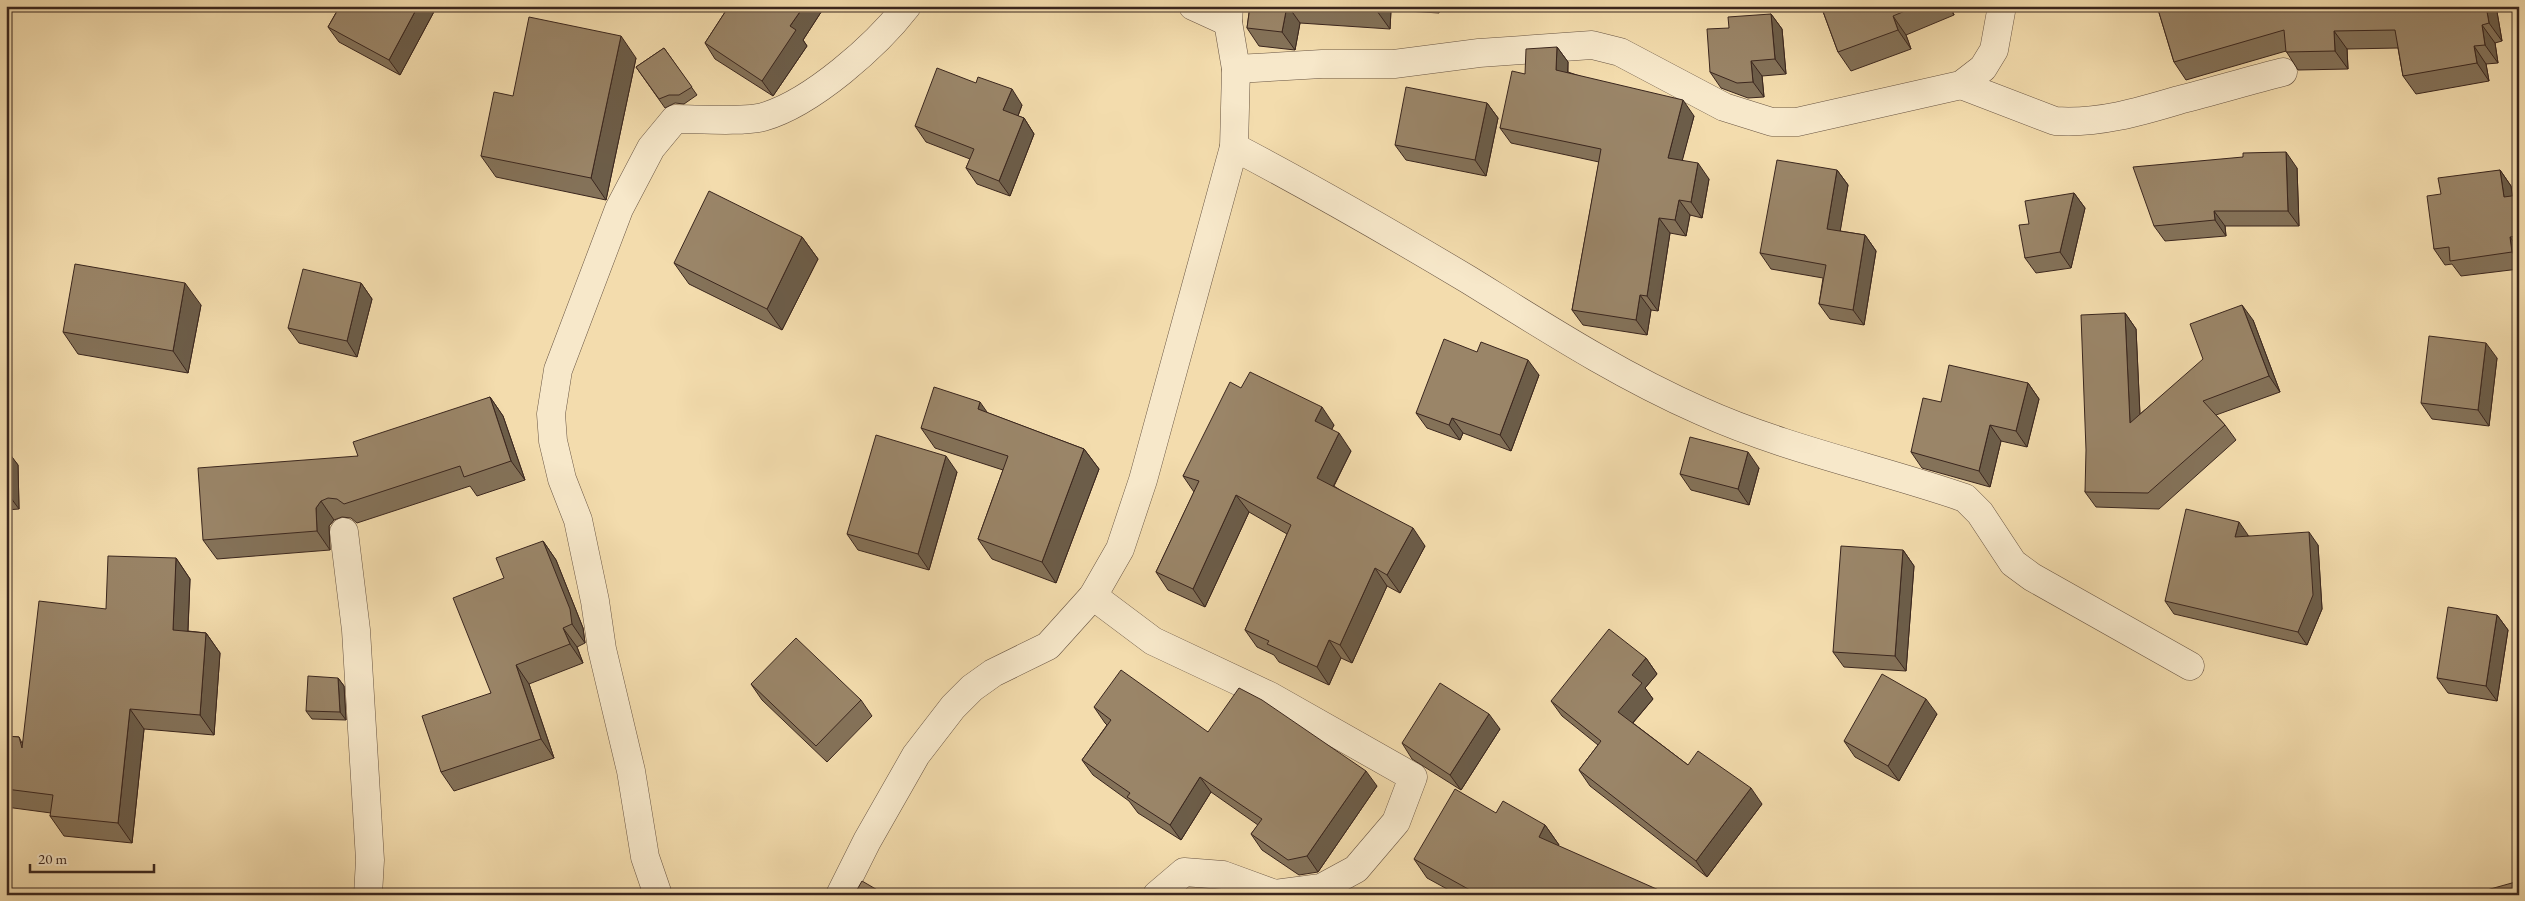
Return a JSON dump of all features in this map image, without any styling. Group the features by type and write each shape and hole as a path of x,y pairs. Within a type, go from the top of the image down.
{"street":[{"path":"658,895 644,857 631,771 602,649 595,601 578,520 562,478 553,441 551,414 558,370 619,209 651,148 675,119 762,117 799,100 865,53 907,6"},
{"path":"840,895 867,841 916,755 953,707 972,688 993,673 1048,646 1093,596 1120,549 1143,480 1234,146 1236,69 1228,14 1193,6"},
{"path":"1236,69 1322,64 1394,64 1479,53 1592,45 1620,52 1724,108 1772,122 1796,122 1961,85 1983,68 1994,50 2002,6"},
{"path":"1961,85 2056,121 2071,122 2104,119 2149,109 2282,72"},
{"path":"1234,146 1352,210 1557,335 1645,385 1703,412 1778,440 1965,498 1980,513 2013,563 2032,578 2190,666"},
{"path":"344,532 356,630 370,860 368,895"},
{"path":"1093,596 1153,641 1270,696 1413,777 1396,822 1356,869 1322,888 1275,894 1223,875 1184,872 1157,895"}],"building":[{"path":"340,6 418,6 389,60 328,27"},
{"path":"729,6 804,6 790,26 796,30 762,81 705,43"},
{"path":"1250,6 1287,6 1282,32 1247,28"},
{"path":"1311,6 1377,6 1377,11"},
{"path":"1821,6 1917,6 1893,16 1898,30 1838,52"},
{"path":"2157,6 2486,6 2489,23 2482,25 2485,45 2474,46 2477,63 2403,76 2395,30 2334,31 2335,51 2286,52 2284,30 2174,62"},
{"path":"1771,14 1775,59 1751,61 1753,82 1737,83 1710,72 1707,29 1729,28 1728,17"},
{"path":"529,17 621,36 591,178 481,156 494,92 513,96"},
{"path":"1557,47 1556,70 1683,100 1668,158 1698,163 1691,202 1679,200 1675,220 1659,218 1647,296 1640,295 1636,320 1572,310 1601,149 1500,128 1512,71 1525,74 1526,49"},
{"path":"664,48 692,87 679,95 669,95 659,99 636,67"},
{"path":"937,68 976,83 978,77 1012,89 1003,110 1024,118 999,181 966,168 974,149 915,126"},
{"path":"1406,87 1487,103 1475,160 1395,145"},
{"path":"2286,152 2288,211 2214,211 2215,220 2154,226 2133,167 2243,157 2243,153"},
{"path":"1777,160 1837,170 1827,229 1865,235 1853,310 1819,304 1826,265 1760,253"},
{"path":"2500,170 2504,197 2519,195 2519,236 2510,237 2512,252 2450,261 2449,247 2434,249 2427,196 2441,194 2438,178"},
{"path":"709,191 802,237 767,309 674,263"},
{"path":"2074,193 2060,252 2025,258 2019,225 2029,224 2025,201"},
{"path":"75,264 185,283 173,351 63,332"},
{"path":"303,269 361,283 347,341 288,328"},
{"path":"2242,305 2269,376 2203,401 2225,425 2148,493 2085,492 2086,450 2081,315 2125,313 2130,423 2203,359 2190,324"},
{"path":"2429,336 2486,343 2478,410 2421,403"},
{"path":"1444,339 1477,352 1481,342 1528,360 1500,435 1452,418 1449,425 1416,413"},
{"path":"1949,365 2028,383 2016,431 1990,425 1979,471 1911,452 1923,398 1941,402"},
{"path":"1250,372 1322,407 1315,421 1339,433 1317,478 1413,528 1387,575 1375,568 1340,645 1329,640 1317,667 1267,644 1269,641 1245,630 1291,525 1236,495 1193,589 1156,572 1199,481 1183,476 1230,382 1241,388"},
{"path":"934,387 980,402 978,409 1084,449 1042,562 978,539 1008,456 921,428"},
{"path":"490,397 511,461 464,477 460,466 344,504 337,499 328,498 321,501 316,508 317,531 203,540 198,468 358,456 353,442"},
{"path":"876,435 946,456 918,554 847,534"},
{"path":"1690,437 1748,452 1738,489 1680,474"},
{"path":"6,450 8,494 6,494"},
{"path":"2186,509 2239,522 2235,537 2309,532 2313,595 2298,632 2165,601"},
{"path":"543,541 570,609 572,624 563,628 570,644 516,665 541,739 441,772 422,716 491,693 453,598 504,578 496,558"},
{"path":"1841,546 1903,550 1895,656 1833,652"},
{"path":"108,556 176,558 173,630 206,633 200,715 130,709 118,823 50,816 53,795 6,789 6,736 19,737 22,748 39,601 106,609"},
{"path":"2448,607 2497,615 2486,686 2437,678"},
{"path":"1609,629 1646,658 1632,675 1642,683 1618,712 1688,765 1698,751 1751,788 1696,861 1579,770 1601,741 1551,701"},
{"path":"796,638 861,700 816,746 751,684"},
{"path":"1121,670 1208,732 1239,688 1262,700 1366,771 1307,856 1288,860 1251,834 1262,819 1200,777 1170,825 1127,797 1130,793 1082,760 1111,720 1094,707"},
{"path":"1882,674 1926,699 1888,766 1844,741"},
{"path":"308,676 338,678 340,712 306,711"},
{"path":"1440,683 1489,714 1450,775 1402,743"},
{"path":"1455,789 1496,813 1503,801 1545,825 1539,837 1661,891 1659,895 1479,895 1414,859"},
{"path":"862,881 886,895 854,895"},
{"path":"2519,881 2519,895 2476,895 2476,893"}]}
